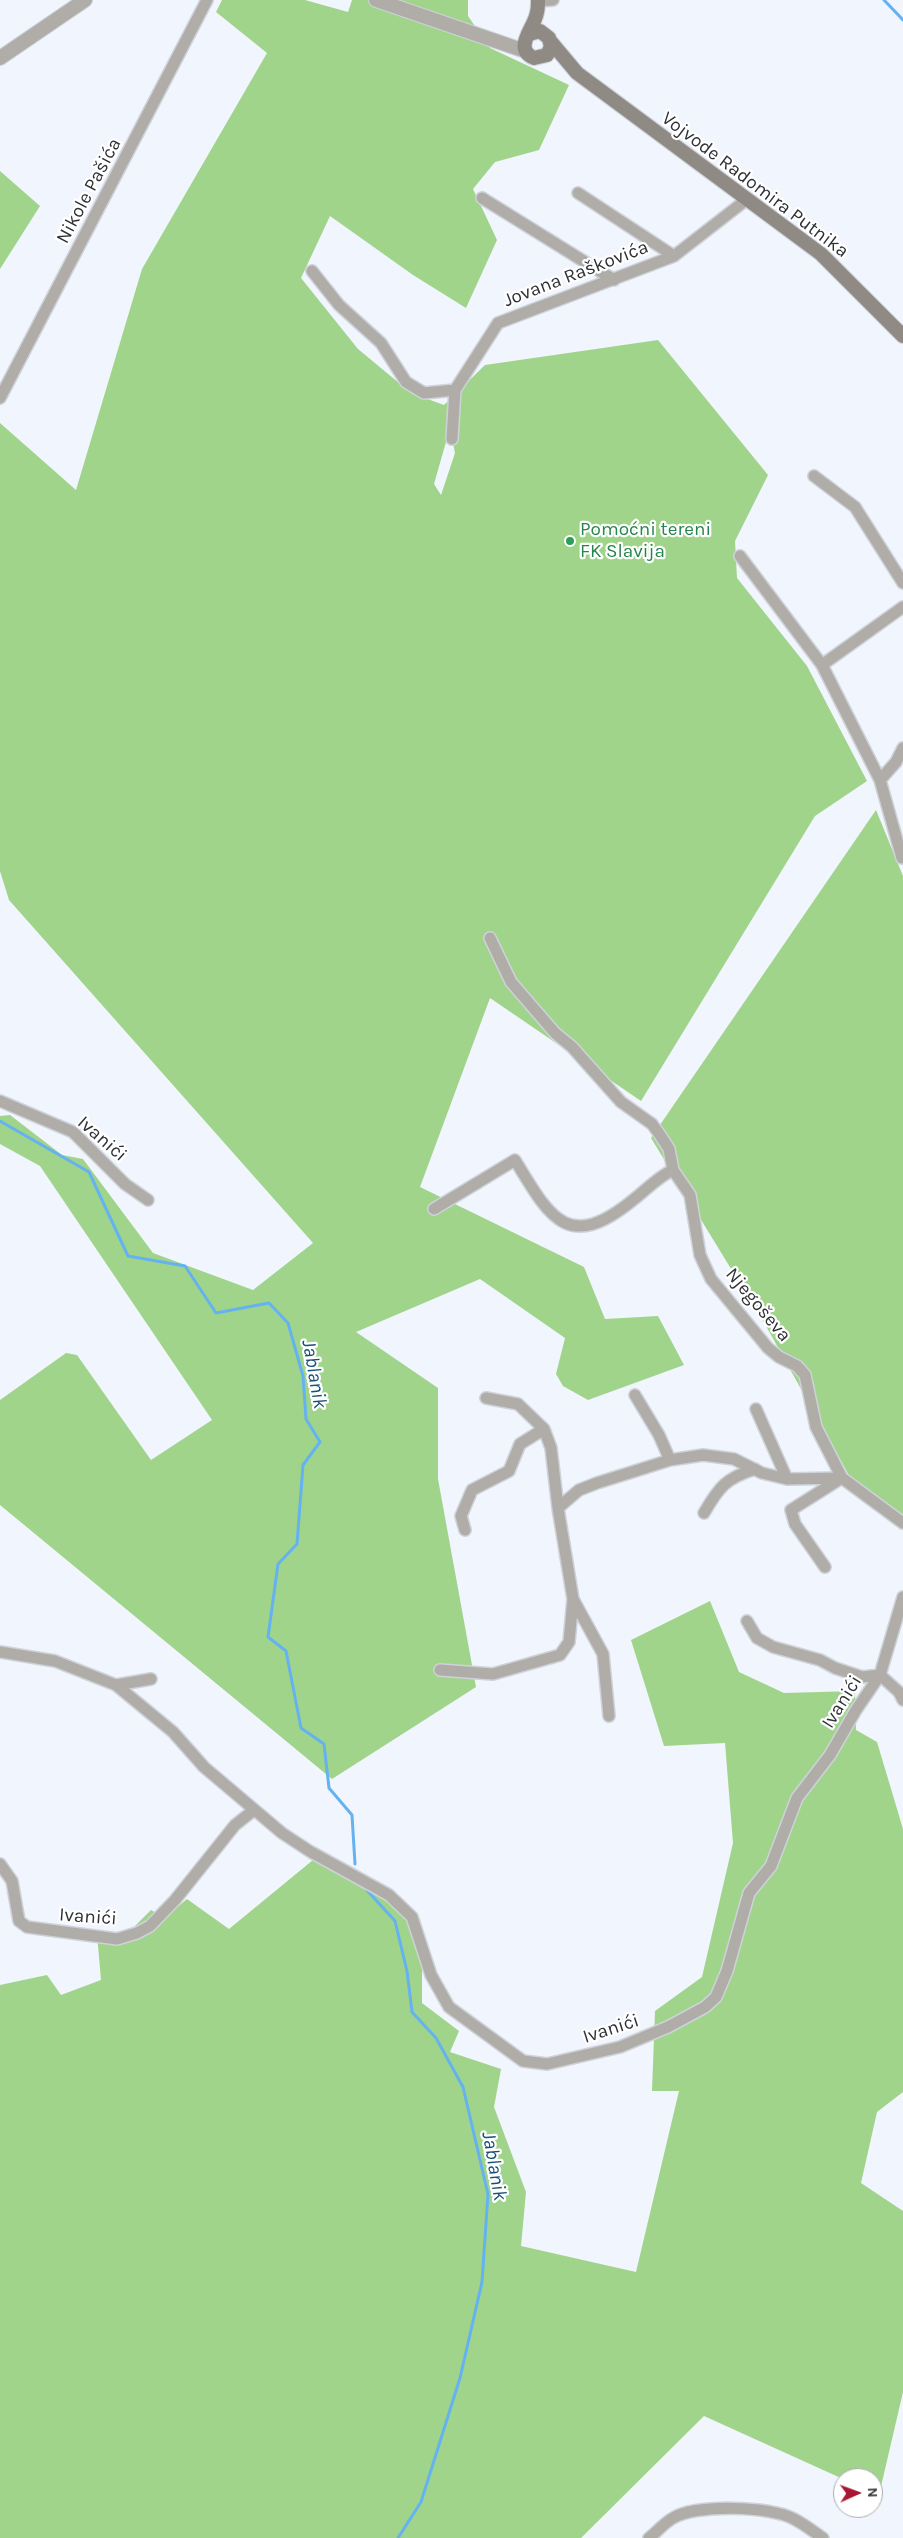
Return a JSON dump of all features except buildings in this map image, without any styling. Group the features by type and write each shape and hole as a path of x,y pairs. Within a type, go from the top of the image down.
{"main road":[{"path":"528,35 536,31 549,38 550,51 539,59 530,56 525,51 524,44 538,5"},
{"name":"Vojvode Radomira Putnika","path":"538,5 549,38 577,73 821,254 903,336"},
{"name":"Vojvode Radomira Putnika","path":"539,59 577,73"}],"street":[{"path":"0,58 85,0"},
{"name":"Nikole Pašića","path":"0,398 207,0"},
{"path":"376,0 525,51"},
{"path":"538,5 553,0"},
{"path":"487,37 528,35"},
{"path":"578,194 674,256"},
{"path":"482,198 614,280"},
{"name":"Jovana Raškovića","path":"452,439 455,390 498,323 674,256 746,200"},
{"path":"312,271 339,305 381,343 406,382 424,393 455,390"},
{"path":"814,476 855,507 903,584"},
{"path":"740,556 822,666 880,780 902,858"},
{"path":"822,666 903,607"},
{"path":"880,780 896,762 903,748"},
{"name":"Njegoševa","path":"490,938 511,982 555,1033 572,1047 622,1102 652,1124 670,1150 673,1170 690,1196 700,1255 712,1279 768,1348 779,1357 797,1366 805,1375 816,1427 842,1478 903,1523"},
{"name":"Ivanići","path":"0,1101 73,1132 125,1184 148,1200"},
{"path":"434,1209 515,1160 543,1206 566,1223 577,1228 595,1224 615,1215 673,1170"},
{"path":"635,1395 660,1435 670,1460"},
{"path":"440,1670 492,1674 560,1655 569,1642 573,1599 558,1508 551,1448 544,1429 518,1404 486,1398"},
{"path":"756,1409 787,1479"},
{"path":"465,1530 461,1516 472,1490 509,1471 520,1444 544,1429"},
{"path":"558,1508 579,1490 670,1460 703,1454 734,1459 755,1469 787,1479 842,1478"},
{"path":"704,1513 725,1482 734,1476 755,1469"},
{"path":"825,1566 795,1524 791,1510 842,1478"},
{"path":"880,1675 903,1597"},
{"path":"573,1599 603,1654 609,1716"},
{"path":"747,1621 757,1638 773,1647 820,1660 835,1668 862,1677 880,1675 899,1692 903,1700"},
{"name":"Ivanići","path":"0,1652 55,1661 116,1685 173,1732 204,1767 254,1810 311,1852 389,1895 412,1917 431,1975 450,2007 523,2060 547,2064 620,2047 668,2027 705,2008 716,1997 727,1971 749,1893 771,1866 797,1798 830,1755 856,1710 880,1675"},
{"path":"116,1685 150,1678"},
{"name":"Ivanići","path":"0,1864 12,1881 19,1921 27,1928 117,1939 136,1934 150,1926 194,1878 235,1825 254,1810"},
{"path":"649,2538 673,2518 692,2512 732,2508 777,2513 794,2518 824,2538"}],"green space":[{"path":"222,0 305,0 348,12 352,0 468,0 468,16 490,48 569,85 539,150 495,162 473,189 497,240 466,308 413,275 330,216 301,278 358,349 411,393 444,405 485,365 658,340 768,475 735,541 737,578 807,666 867,781 815,816 641,1101 490,998 420,1187 584,1267 605,1319 658,1316 684,1365 588,1400 563,1386 556,1374 565,1338 480,1279 356,1332 438,1388 438,1479 476,1687 332,1779 0,1505 0,1400 66,1353 77,1355 151,1460 212,1420 40,1166 0,1144 0,1116 10,1115 62,1155 83,1159 153,1253 253,1290 313,1243 9,900 0,871 0,423 76,490 142,269 267,53 216,12","holes":["450,428 455,453 441,495 434,484"]},
{"path":"0,171 40,206 0,269"},
{"path":"876,810 903,876 903,1519 851,1479 766,1326 651,1138"},
{"path":"710,1601 739,1672 784,1693 855,1691 856,1730 877,1742 903,1829 903,2092 877,2112 861,2183 903,2211 903,2392 883,2478 883,2468 833,2468 833,2474 704,2416 581,2538 0,2538 0,1985 47,1975 61,1995 101,1980 97,1934 127,1934 151,1910 164,1918 187,1899 229,1929 313,1860 370,1884 412,1917 422,1964 422,2003 459,2031 450,2052 501,2069 494,2107 526,2192 521,2246 636,2272 679,2091 652,2091 655,2011 702,1977 733,1843 725,1743 664,1746 631,1640"}],"waterway":[{"path":"884,0 903,20"},
{"name":"Jablanik","path":"0,1121 89,1172 128,1256 185,1266 216,1313 269,1303 288,1323 303,1376 306,1419 320,1442 303,1465 297,1544 278,1564 268,1637 286,1651 301,1728 324,1744 329,1788 352,1815 355,1864"},
{"name":"Jablanik","path":"364,1887 395,1921 407,1971 412,2012 436,2038 463,2087 488,2194 482,2282 460,2378 421,2502 398,2538"}],"place":[{"name":"Pomoćni tereni FK Slavija","path":"570,541"}]}
